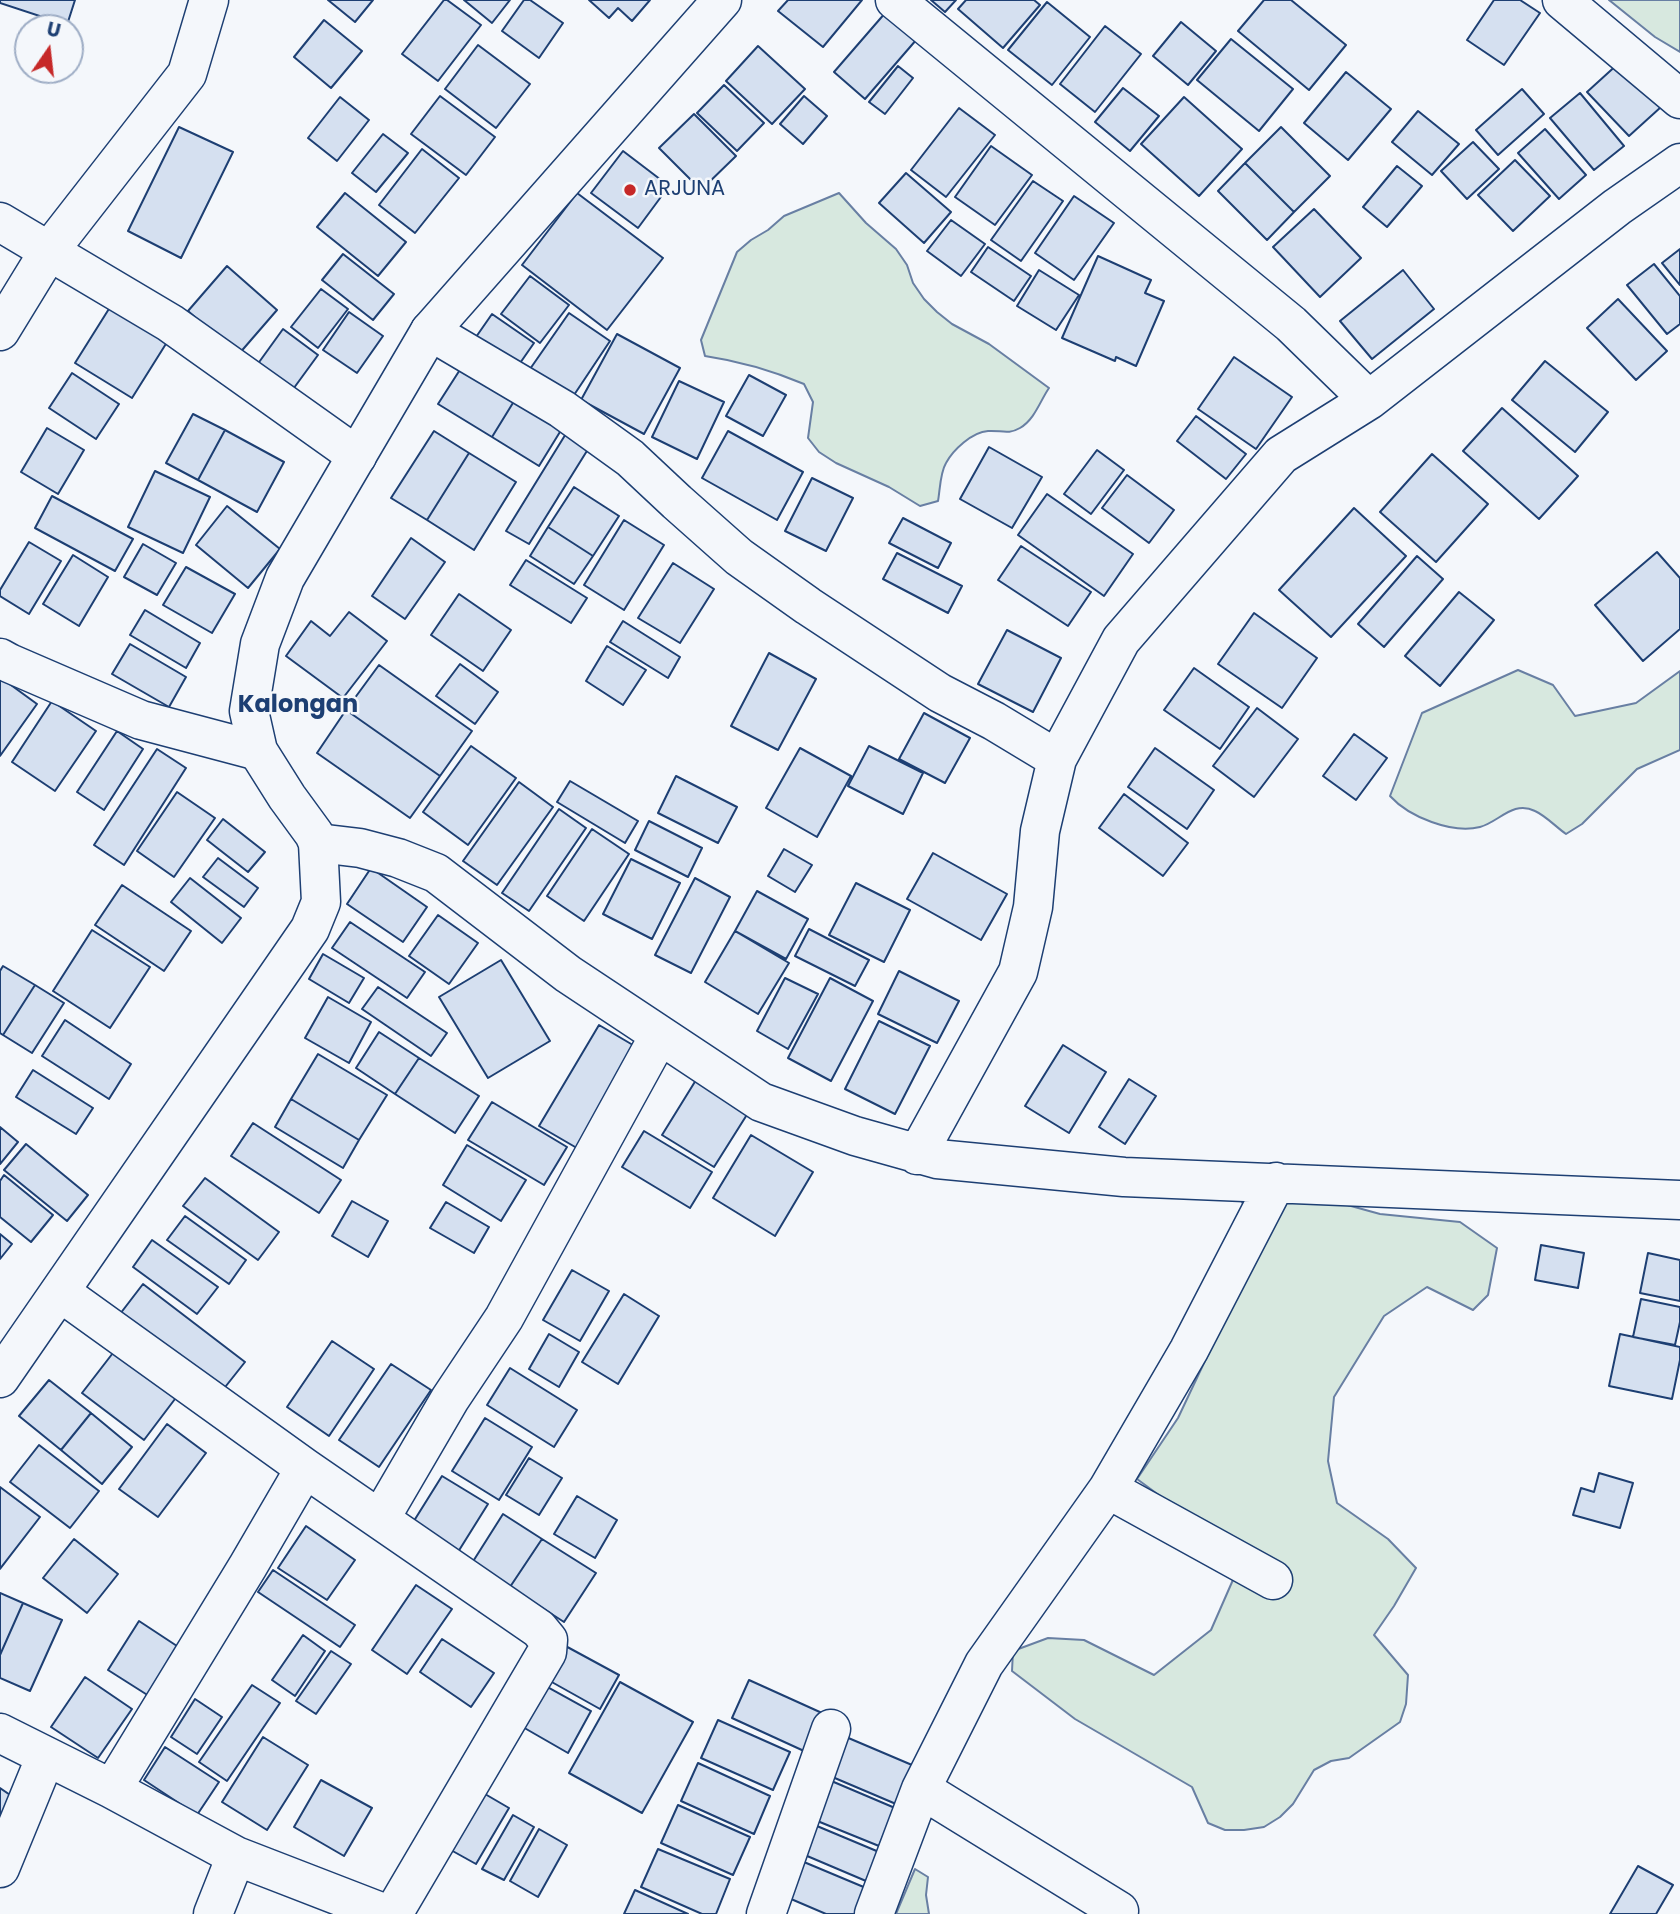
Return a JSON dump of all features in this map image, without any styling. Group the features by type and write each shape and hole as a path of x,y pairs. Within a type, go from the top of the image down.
{"street":[{"path":"0,331 49,251 187,74 209,0"},
{"path":"0,1378 310,929 321,902 318,843 258,751 249,711 260,644 285,578 430,331 722,0"},
{"path":"895,0 1291,324 1369,400"},
{"path":"1562,0 1680,99"},
{"path":"918,1154 1018,971 1033,907 1040,831 1057,759 1121,640 1281,455 1369,400 1584,232 1680,163"},
{"path":"0,222 170,323 357,456"},
{"path":"430,331 562,409 630,458 739,557 808,607 940,693 1057,759"},
{"path":"0,658 141,720 258,751"},
{"path":"318,843 360,848 398,858 436,873 568,975 761,1102 855,1136 937,1160 1124,1177 1680,1200"},
{"path":"380,1519 450,1399 504,1318 659,1036"},
{"path":"874,1914 921,1789 984,1664 1108,1489 1189,1350 1276,1182"},
{"path":"60,1292 305,1468 539,1629 548,1640 547,1652 394,1914"},
{"path":"112,1789 305,1468"},
{"path":"1108,1489 1273,1580"},
{"path":"766,1914 831,1729"},
{"path":"0,1734 112,1789 236,1856 386,1914"},
{"path":"0,1868 46,1756"},
{"path":"921,1789 1119,1911"},
{"path":"213,1914 236,1856"}],"shaded area":[{"path":"1609,0 1680,0 1680,52 1655,37"},
{"path":"839,193 866,223 896,249 907,265 913,283 937,312 952,324 989,344 1049,388 1033,415 1020,428 1008,432 982,432 958,447 944,467 938,501 920,506 889,487 836,463 819,452 808,438 813,402 804,384 756,367 705,356 701,340 737,252 784,216"},
{"path":"1518,670 1553,685 1575,716 1636,703 1680,671 1680,750 1637,769 1582,824 1566,834 1543,816 1527,808 1513,810 1487,824 1469,829 1432,822 1398,804 1390,796 1422,713"},
{"path":"1293,1190 1380,1214 1460,1222 1497,1248 1488,1295 1473,1310 1427,1287 1384,1316 1334,1397 1328,1461 1337,1503 1388,1539 1416,1568 1374,1635 1408,1675 1406,1704 1400,1722 1349,1758 1331,1761 1314,1770 1293,1804 1280,1817 1264,1827 1225,1830 1208,1823 1192,1787 1075,1719 1012,1671 1013,1651 1048,1638 1084,1640 1154,1675 1211,1630 1243,1557 1137,1479 1178,1418 1264,1236 1238,1196"},
{"path":"915,1869 928,1877 926,1895 929,1914 896,1914"}],"building":[{"path":"0,0 75,0 71,14 34,14 0,3"},
{"path":"328,0 373,0 355,22"},
{"path":"444,0 481,25 438,81 402,54"},
{"path":"464,0 510,0 492,23"},
{"path":"524,0 530,0 563,23 539,58 502,31"},
{"path":"589,0 650,0 632,21 618,8 609,18"},
{"path":"788,0 862,0 823,47 778,11"},
{"path":"931,0 956,0 945,12"},
{"path":"966,0 1034,0 1040,5 1003,48 958,9"},
{"path":"1264,0 1291,0 1346,45 1309,90 1238,31"},
{"path":"1494,0 1520,0 1540,13 1504,65 1467,40"},
{"path":"1047,2 1090,37 1052,85 1008,50"},
{"path":"886,12 917,39 865,99 834,72"},
{"path":"324,20 362,51 331,88 294,57"},
{"path":"1181,22 1216,51 1188,85 1153,56"},
{"path":"1105,26 1141,54 1095,112 1060,84"},
{"path":"1231,39 1293,89 1259,131 1197,80"},
{"path":"478,45 530,84 496,128 445,89"},
{"path":"758,46 805,89 772,124 726,81"},
{"path":"1620,62 1661,107 1629,136 1587,92"},
{"path":"898,66 913,78 885,114 869,102"},
{"path":"1346,72 1391,109 1348,160 1304,123"},
{"path":"724,85 764,123 737,151 697,113"},
{"path":"1123,88 1159,116 1130,151 1095,122"},
{"path":"1522,89 1544,114 1498,155 1476,130"},
{"path":"1580,93 1624,146 1594,170 1550,118"},
{"path":"440,96 495,137 466,175 411,134"},
{"path":"804,96 827,116 803,144 780,124"},
{"path":"340,97 369,120 337,161 308,138"},
{"path":"1184,97 1242,149 1199,196 1141,144"},
{"path":"959,108 995,135 946,197 911,170"},
{"path":"1418,111 1459,144 1432,175 1392,142"},
{"path":"694,114 736,156 701,190 659,148"},
{"path":"179,127 233,152 181,258 128,231"},
{"path":"1281,127 1330,176 1294,212 1245,163"},
{"path":"1545,129 1586,175 1559,199 1518,153"},
{"path":"383,134 408,153 376,192 352,173"},
{"path":"1473,142 1499,169 1467,199 1441,171"},
{"path":"991,146 1032,175 995,225 955,197"},
{"path":"422,149 459,178 415,233 379,205"},
{"name":"ARJUNA","path":"623,151 669,186 638,228 591,193"},
{"path":"1515,160 1550,196 1513,231 1478,195"},
{"path":"1245,163 1294,212 1267,240 1218,191"},
{"path":"1397,166 1422,186 1387,227 1363,207"},
{"path":"906,173 951,212 924,243 879,203"},
{"path":"1033,181 1063,201 1021,261 991,240"},
{"path":"345,193 406,242 378,276 317,227"},
{"path":"577,193 663,258 607,330 522,265"},
{"path":"1074,196 1114,223 1074,280 1035,253"},
{"path":"1314,209 1361,258 1320,297 1273,247"},
{"path":"951,220 985,244 961,276 927,251"},
{"path":"988,247 1031,276 1014,301 971,272"},
{"path":"1680,249 1680,285 1662,263"},
{"path":"343,254 394,294 373,320 322,280"},
{"path":"1098,256 1151,280 1145,293 1164,301 1136,366 1116,357 1115,361 1062,338"},
{"path":"1654,264 1680,296 1680,324 1667,334 1627,285"},
{"path":"227,266 277,310 238,355 188,311"},
{"path":"1039,270 1079,295 1056,330 1017,306"},
{"path":"1403,270 1434,309 1372,359 1340,321"},
{"path":"530,276 569,305 540,343 501,314"},
{"path":"321,289 348,309 318,348 291,327"},
{"path":"1618,299 1667,351 1636,380 1587,328"},
{"path":"112,304 169,339 132,398 75,363"},
{"path":"349,312 383,336 357,373 323,350"},
{"path":"569,313 610,341 572,398 530,369"},
{"path":"492,314 534,343 518,366 476,337"},
{"path":"283,329 318,355 291,392 257,365"},
{"path":"617,334 680,368 644,434 581,400"},
{"path":"1234,357 1292,397 1256,449 1198,409"},
{"path":"1545,361 1608,412 1575,452 1512,400"},
{"path":"463,365 516,398 492,437 438,404"},
{"path":"72,373 119,404 96,439 49,408"},
{"path":"749,375 786,395 763,436 726,416"},
{"path":"679,381 724,402 697,459 652,437"},
{"path":"516,398 563,427 539,466 492,437"},
{"path":"1502,408 1578,476 1539,519 1463,451"},
{"path":"193,414 225,430 198,480 166,463"},
{"path":"1196,416 1246,454 1226,479 1177,441"},
{"path":"47,428 84,450 58,494 21,472"},
{"path":"225,430 284,462 257,512 198,480"},
{"path":"434,431 469,453 427,520 391,498"},
{"path":"728,431 803,472 777,520 702,478"},
{"path":"567,432 590,446 529,544 506,531"},
{"path":"989,447 1042,477 1012,528 960,499"},
{"path":"1097,450 1124,470 1091,514 1064,494"},
{"path":"469,453 516,482 474,550 427,520"},
{"path":"1432,454 1488,504 1436,562 1380,512"},
{"path":"155,471 210,497 183,553 128,527"},
{"path":"1127,475 1174,510 1149,543 1102,508"},
{"path":"812,478 853,498 826,551 785,531"},
{"path":"574,487 619,516 593,556 548,527"},
{"path":"1047,494 1133,554 1104,596 1018,535"},
{"path":"52,496 133,539 115,571 35,528"},
{"path":"227,506 280,549 248,588 196,545"},
{"path":"1354,508 1406,556 1331,637 1279,590"},
{"path":"903,518 951,543 938,568 889,543"},
{"path":"624,520 664,545 624,610 584,585"},
{"path":"548,527 593,556 574,584 530,556"},
{"path":"411,538 445,562 405,619 372,596"},
{"path":"29,542 61,561 29,614 0,596 0,590"},
{"path":"143,544 176,563 157,595 124,577"},
{"path":"1021,546 1091,592 1068,626 998,580"},
{"path":"1657,552 1680,578 1680,629 1643,661 1595,605"},
{"path":"897,553 962,586 948,613 883,579"},
{"path":"73,555 108,577 79,626 43,604"},
{"path":"1417,556 1443,579 1384,647 1358,624"},
{"path":"526,560 587,598 571,623 510,585"},
{"path":"673,563 714,589 680,643 638,618"},
{"path":"186,567 235,594 212,633 163,605"},
{"path":"1459,592 1494,620 1440,686 1405,656"},
{"path":"459,594 511,630 483,671 431,635"},
{"path":"145,610 200,643 186,668 130,635"},
{"path":"349,612 387,641 343,698 286,656 311,621 330,636"},
{"path":"1254,613 1317,658 1282,708 1218,664"},
{"path":"623,621 680,657 668,678 610,642"},
{"path":"1007,630 1061,658 1033,712 978,684"},
{"path":"130,644 186,677 169,707 112,674"},
{"path":"607,646 646,670 623,705 586,681"},
{"path":"769,653 816,679 778,750 731,726"},
{"path":"460,664 498,692 475,724 436,696"},
{"path":"379,665 472,731 440,776 346,710"},
{"path":"1194,668 1249,707 1220,749 1164,710"},
{"path":"0,677 37,704 0,756"},
{"path":"52,701 96,731 55,791 12,762"},
{"path":"1257,708 1298,739 1254,797 1213,766"},
{"path":"346,710 440,776 410,818 317,753"},
{"path":"924,713 970,738 945,783 899,759"},
{"path":"117,731 143,749 104,810 77,792"},
{"path":"1354,734 1387,758 1356,800 1323,776"},
{"path":"471,746 516,778 468,845 423,812"},
{"path":"869,746 923,773 903,814 848,786"},
{"path":"800,748 851,776 817,837 766,808"},
{"path":"1155,748 1214,790 1187,829 1128,787"},
{"path":"157,749 186,768 124,865 94,845"},
{"path":"676,776 737,807 718,843 658,813"},
{"path":"570,781 638,821 625,843 557,802"},
{"path":"519,782 553,807 497,885 463,861"},
{"path":"177,792 215,818 174,877 137,851"},
{"path":"1124,794 1188,843 1163,876 1099,828"},
{"path":"559,809 586,828 529,911 502,893"},
{"path":"223,819 265,852 248,872 207,840"},
{"path":"649,821 702,848 688,877 635,850"},
{"path":"592,829 629,854 584,921 547,896"},
{"path":"784,849 812,865 795,892 768,876"},
{"path":"933,853 1007,894 981,940 907,899"},
{"path":"218,858 258,888 244,907 203,877"},
{"path":"631,859 680,883 652,939 603,914"},
{"path":"371,868 427,907 403,942 347,904"},
{"path":"190,878 241,918 222,943 171,902"},
{"path":"695,878 730,897 691,973 655,955"},
{"path":"856,883 910,910 884,962 829,935"},
{"path":"122,885 191,931 164,971 95,925"},
{"path":"757,891 808,919 786,959 735,931"},
{"path":"438,915 478,943 449,984 409,956"},
{"path":"350,922 425,972 407,998 332,948"},
{"path":"809,929 869,960 855,986 795,956"},
{"path":"92,930 150,967 110,1028 53,991"},
{"path":"735,931 789,963 758,1014 705,982"},
{"path":"323,954 364,978 349,1003 309,979"},
{"path":"501,960 550,1041 488,1078 439,997"},
{"path":"3,966 35,985 3,1035 0,1033 0,971"},
{"path":"899,971 959,1001 937,1043 878,1014"},
{"path":"785,978 818,994 788,1049 757,1031"},
{"path":"830,978 873,1001 831,1081 788,1058"},
{"path":"35,985 64,1003 32,1053 3,1035"},
{"path":"378,987 447,1033 431,1056 362,1009"},
{"path":"328,997 371,1022 349,1063 305,1038"},
{"path":"65,1020 131,1064 109,1099 42,1056"},
{"path":"879,1021 930,1046 895,1114 845,1089"},
{"path":"599,1025 643,1051 582,1151 539,1126"},
{"path":"379,1032 419,1058 395,1094 356,1068"},
{"path":"1063,1045 1106,1072 1069,1133 1025,1106"},
{"path":"318,1054 387,1095 359,1140 291,1099"},
{"path":"419,1058 479,1096 455,1133 395,1094"},
{"path":"33,1070 93,1108 76,1134 16,1097"},
{"path":"1129,1079 1156,1096 1125,1144 1099,1127"},
{"path":"696,1080 748,1113 714,1167 662,1135"},
{"path":"291,1099 359,1140 343,1168 275,1127"},
{"path":"492,1102 567,1147 544,1185 468,1140"},
{"path":"253,1123 341,1180 319,1213 231,1156"},
{"path":"0,1127 18,1142 0,1164"},
{"path":"644,1131 712,1172 690,1208 622,1167"},
{"path":"751,1135 813,1172 775,1236 713,1198"},
{"path":"26,1144 88,1195 67,1221 4,1170"},
{"path":"467,1145 526,1180 501,1221 443,1185"},
{"path":"4,1175 53,1215 31,1242 0,1217 0,1181"},
{"path":"205,1178 279,1232 258,1260 183,1206"},
{"path":"352,1201 388,1221 368,1257 332,1236"},
{"path":"446,1202 489,1227 474,1253 430,1228"},
{"path":"185,1216 246,1260 229,1284 167,1240"},
{"path":"0,1234 12,1244 0,1259"},
{"path":"152,1240 218,1287 197,1314 133,1267"},
{"path":"1541,1245 1584,1253 1578,1288 1535,1280"},
{"path":"1648,1253 1680,1260 1680,1301 1640,1293"},
{"path":"572,1270 609,1291 580,1341 543,1320"},
{"path":"143,1284 245,1362 222,1391 120,1314"},
{"path":"624,1294 659,1316 618,1384 582,1362"},
{"path":"1641,1299 1680,1307 1675,1345 1633,1337"},
{"path":"549,1334 579,1352 559,1387 529,1369"},
{"path":"1620,1334 1680,1347 1672,1399 1609,1386"},
{"path":"332,1341 374,1369 329,1436 287,1407"},
{"path":"116,1349 178,1395 144,1440 82,1393"},
{"path":"391,1364 431,1390 379,1467 339,1440"},
{"path":"510,1368 577,1410 554,1447 487,1405"},
{"path":"49,1380 91,1413 61,1450 19,1416"},
{"path":"91,1413 132,1447 102,1484 61,1450"},
{"path":"485,1418 532,1447 499,1500 452,1471"},
{"path":"167,1424 206,1453 158,1517 119,1489"},
{"path":"39,1445 99,1491 70,1528 10,1482"},
{"path":"529,1458 562,1478 539,1515 506,1495"},
{"path":"1599,1473 1633,1483 1620,1528 1573,1515 1581,1488 1594,1492"},
{"path":"442,1476 488,1504 458,1552 412,1524"},
{"path":"0,1487 40,1517 0,1569"},
{"path":"577,1496 617,1520 595,1558 554,1534"},
{"path":"503,1514 542,1539 510,1587 472,1563"},
{"path":"306,1526 355,1560 327,1600 278,1568"},
{"path":"74,1539 118,1574 87,1613 43,1578"},
{"path":"542,1539 596,1573 564,1622 510,1587"},
{"path":"273,1570 355,1625 340,1647 258,1592"},
{"path":"416,1585 452,1609 407,1674 372,1650"},
{"path":"0,1593 23,1603 0,1655"},
{"path":"23,1603 62,1620 30,1691 0,1678 0,1655"},
{"path":"139,1621 180,1648 149,1696 108,1670"},
{"path":"303,1635 325,1651 295,1696 272,1680"},
{"path":"442,1639 494,1673 471,1707 420,1672"},
{"path":"560,1643 619,1675 600,1709 541,1676"},
{"path":"331,1651 351,1664 316,1714 296,1701"},
{"path":"85,1677 132,1709 98,1758 51,1727"},
{"path":"749,1680 822,1713 804,1751 732,1718"},
{"path":"620,1682 693,1722 642,1813 569,1773"},
{"path":"252,1685 280,1703 227,1781 199,1762"},
{"path":"544,1685 591,1711 568,1753 521,1726"},
{"path":"195,1699 222,1717 197,1754 171,1737"},
{"path":"718,1720 790,1752 773,1790 701,1758"},
{"path":"839,1734 912,1765 896,1804 823,1773"},
{"path":"263,1737 308,1765 267,1830 222,1802"},
{"path":"165,1747 219,1782 197,1815 144,1780"},
{"path":"698,1763 770,1796 754,1834 681,1801"},
{"path":"822,1777 895,1808 879,1846 805,1816"},
{"path":"321,1780 372,1808 344,1856 294,1827"},
{"path":"473,1787 509,1808 476,1864 440,1844"},
{"path":"0,1788 19,1801 0,1830"},
{"path":"678,1805 750,1837 733,1875 661,1843"},
{"path":"513,1815 534,1827 504,1880 482,1869"},
{"path":"805,1821 879,1852 866,1881 793,1850"},
{"path":"539,1829 567,1845 538,1897 510,1881"},
{"path":"658,1849 730,1879 716,1914 702,1914 641,1887"},
{"path":"792,1857 866,1888 855,1914 826,1914 777,1893"},
{"path":"1638,1866 1673,1885 1656,1914 1610,1914"},
{"path":"635,1890 688,1914 624,1914"}],"place":[{"name":"ARJUNA","path":"630,190"}],"district":[{"name":"Kalongan","path":"298,706"}]}
